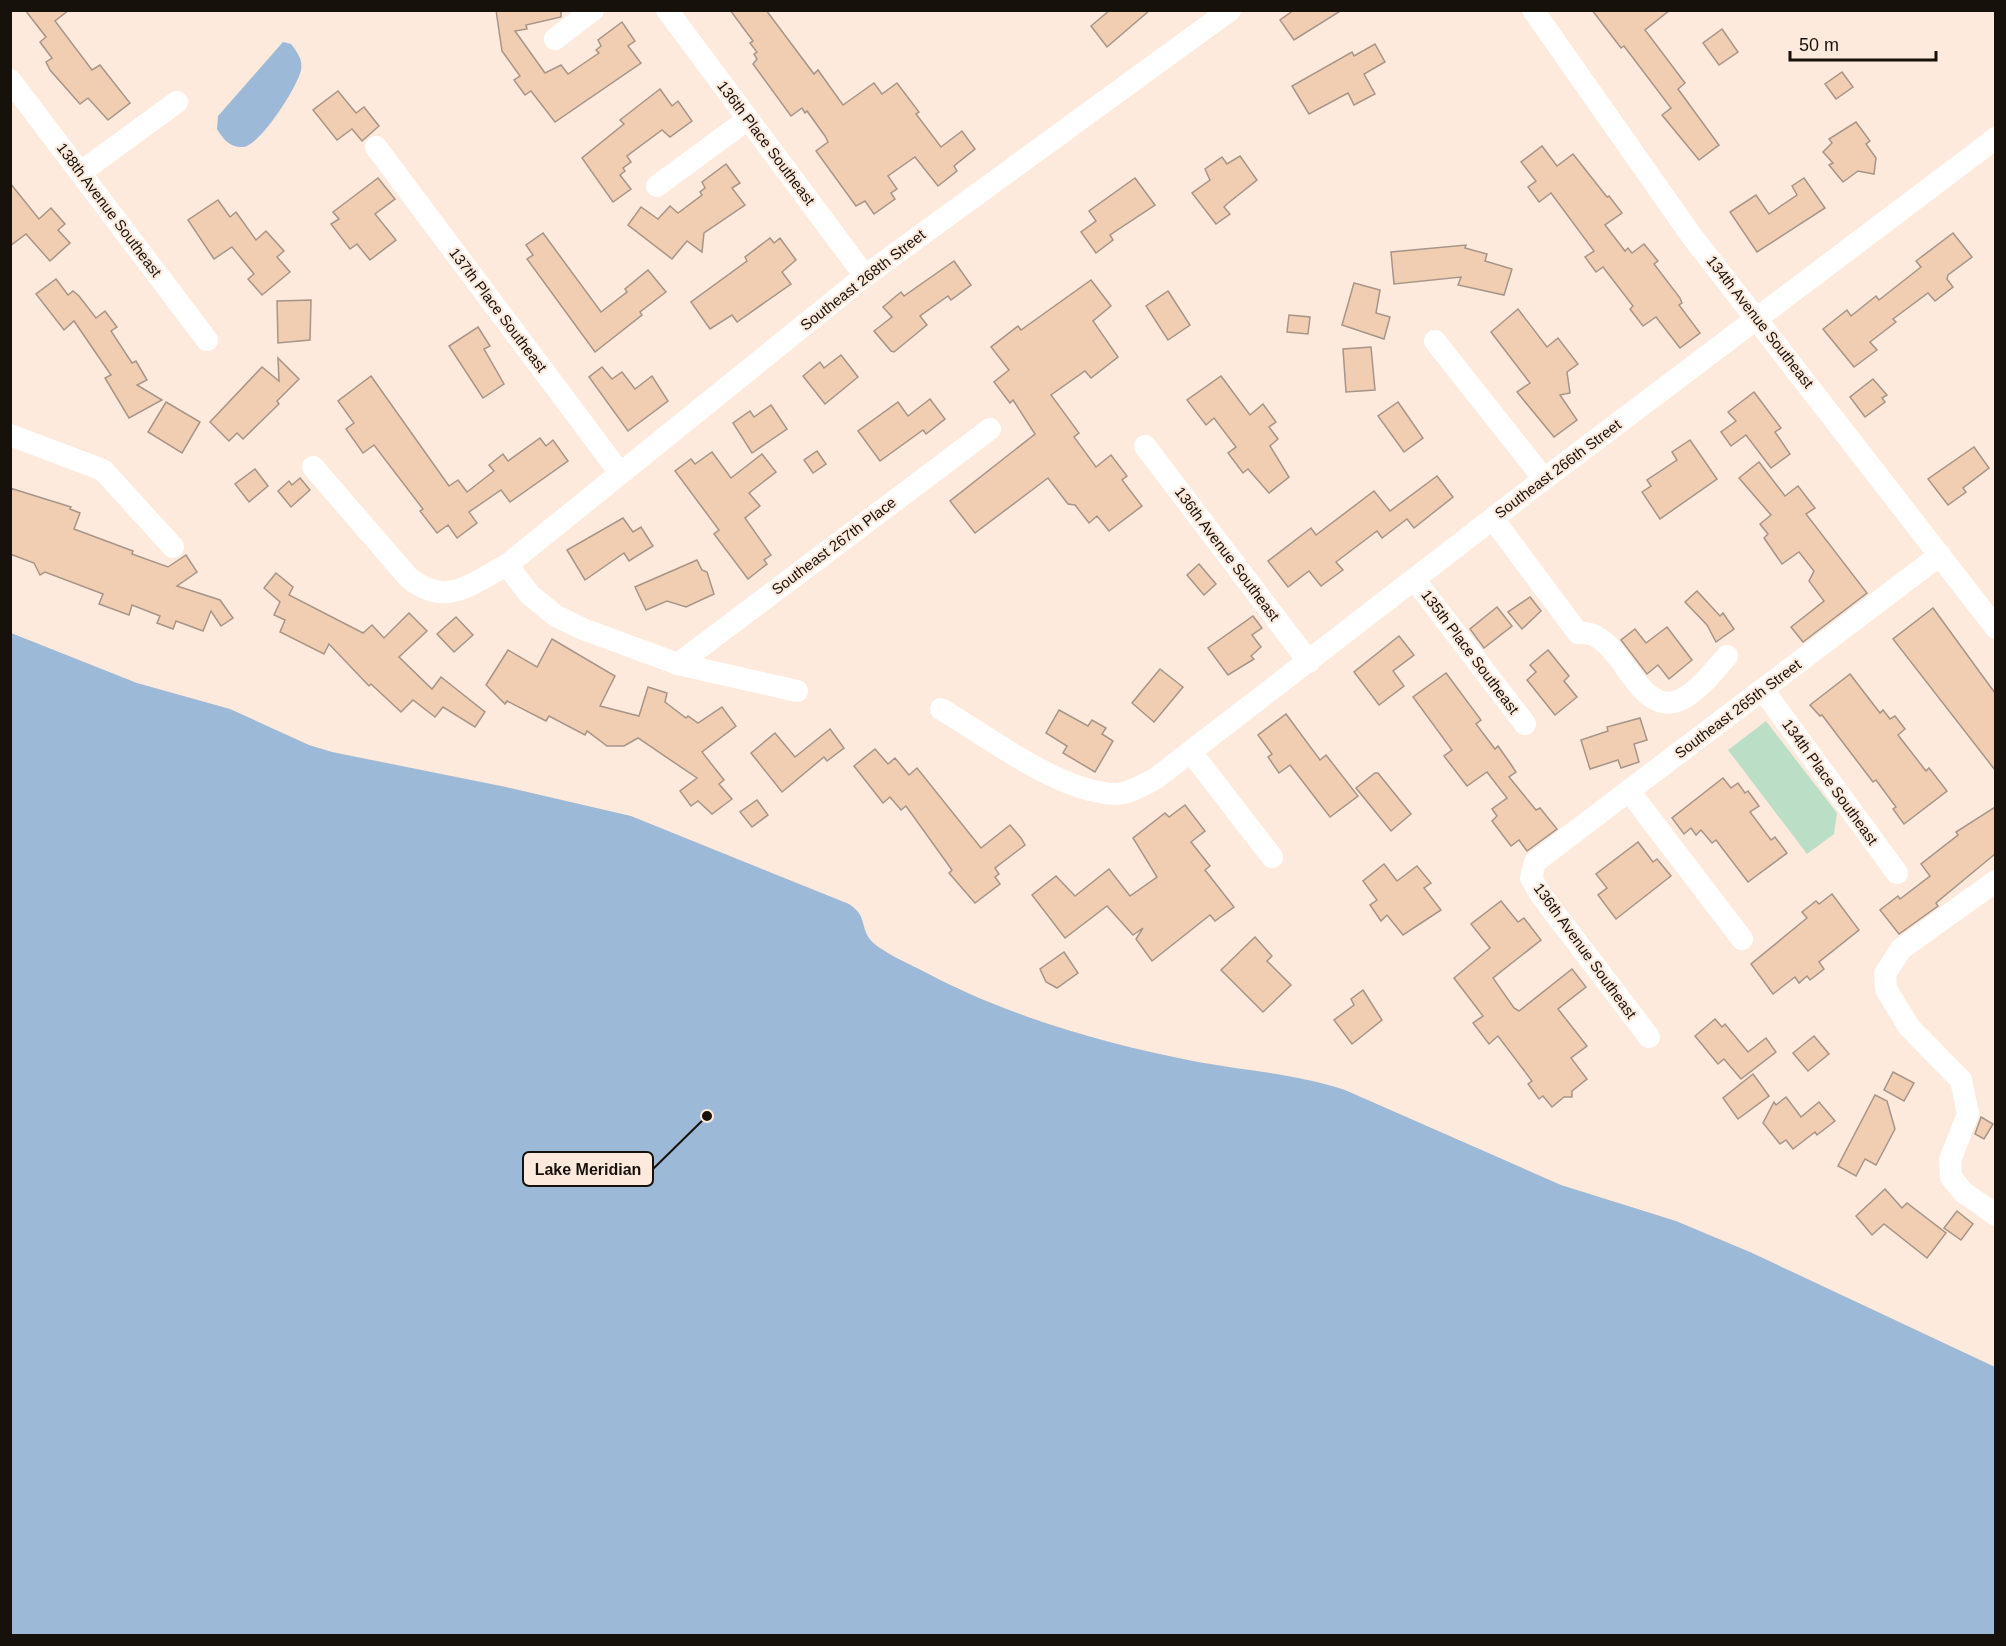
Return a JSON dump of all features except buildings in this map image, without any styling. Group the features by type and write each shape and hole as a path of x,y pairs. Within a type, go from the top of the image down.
{"street":[{"path":"555,39 593,10"},
{"name":"136th Place Southeast","path":"668,10 864,276"},
{"name":"Southeast 268th Street","path":"313,467 409,578 424,590 441,594 459,590 507,565 864,276 1230,10"},
{"name":"134th Avenue Southeast","path":"1533,10 1691,235 1758,318 1995,628"},
{"name":"138th Avenue Southeast","path":"10,80 207,340"},
{"path":"81,172 177,102"},
{"path":"657,186 748,119"},
{"name":"Southeast 266th Street","path":"941,709 1040,769 1074,785 1118,794 1155,780 1544,479 1995,138"},
{"name":"137th Place Southeast","path":"375,147 620,473"},
{"path":"1435,341 1544,479"},
{"name":"Southeast 267th Place","path":"678,664 990,429"},
{"path":"10,435 103,470 173,548"},
{"name":"136th Avenue Southeast","path":"1145,446 1309,662"},
{"path":"1493,519 1578,633 1596,635 1608,644 1654,699 1666,702 1682,699 1702,684 1728,656"},
{"name":"Southeast 265th Street","path":"1535,862 1940,555"},
{"path":"507,565 530,595 556,616 641,653 678,664 797,691"},
{"name":"135th Place Southeast","path":"1414,580 1525,724"},
{"name":"134th Place Southeast","path":"1762,690 1896,873"},
{"path":"1191,752 1272,858"},
{"path":"1629,791 1743,939"},
{"name":"136th Avenue Southeast","path":"1535,862 1531,878 1541,895 1649,1037"},
{"path":"1995,881 1901,949 1885,974 1886,988 1909,1027 1961,1080 1968,1114 1950,1160 1951,1177 1963,1192 1995,1215"}],"green space":[{"path":"1766,721 1837,813 1834,834 1807,854 1728,750"}],"water":[{"path":"283,42 291,44 301,62 301,70 293,89 259,137 243,147 231,144 217,129 218,116"},
{"path":"11,633 137,683 230,709 309,745 332,752 506,787 631,816 849,904 861,916 866,933 878,947 986,1001 1055,1026 1126,1046 1198,1062 1291,1076 1345,1090 1561,1185 1676,1221 1750,1252 1995,1367 1995,1635 11,1635"}],"place":[{"name":"Lake Meridian","path":"707,1116"}]}
